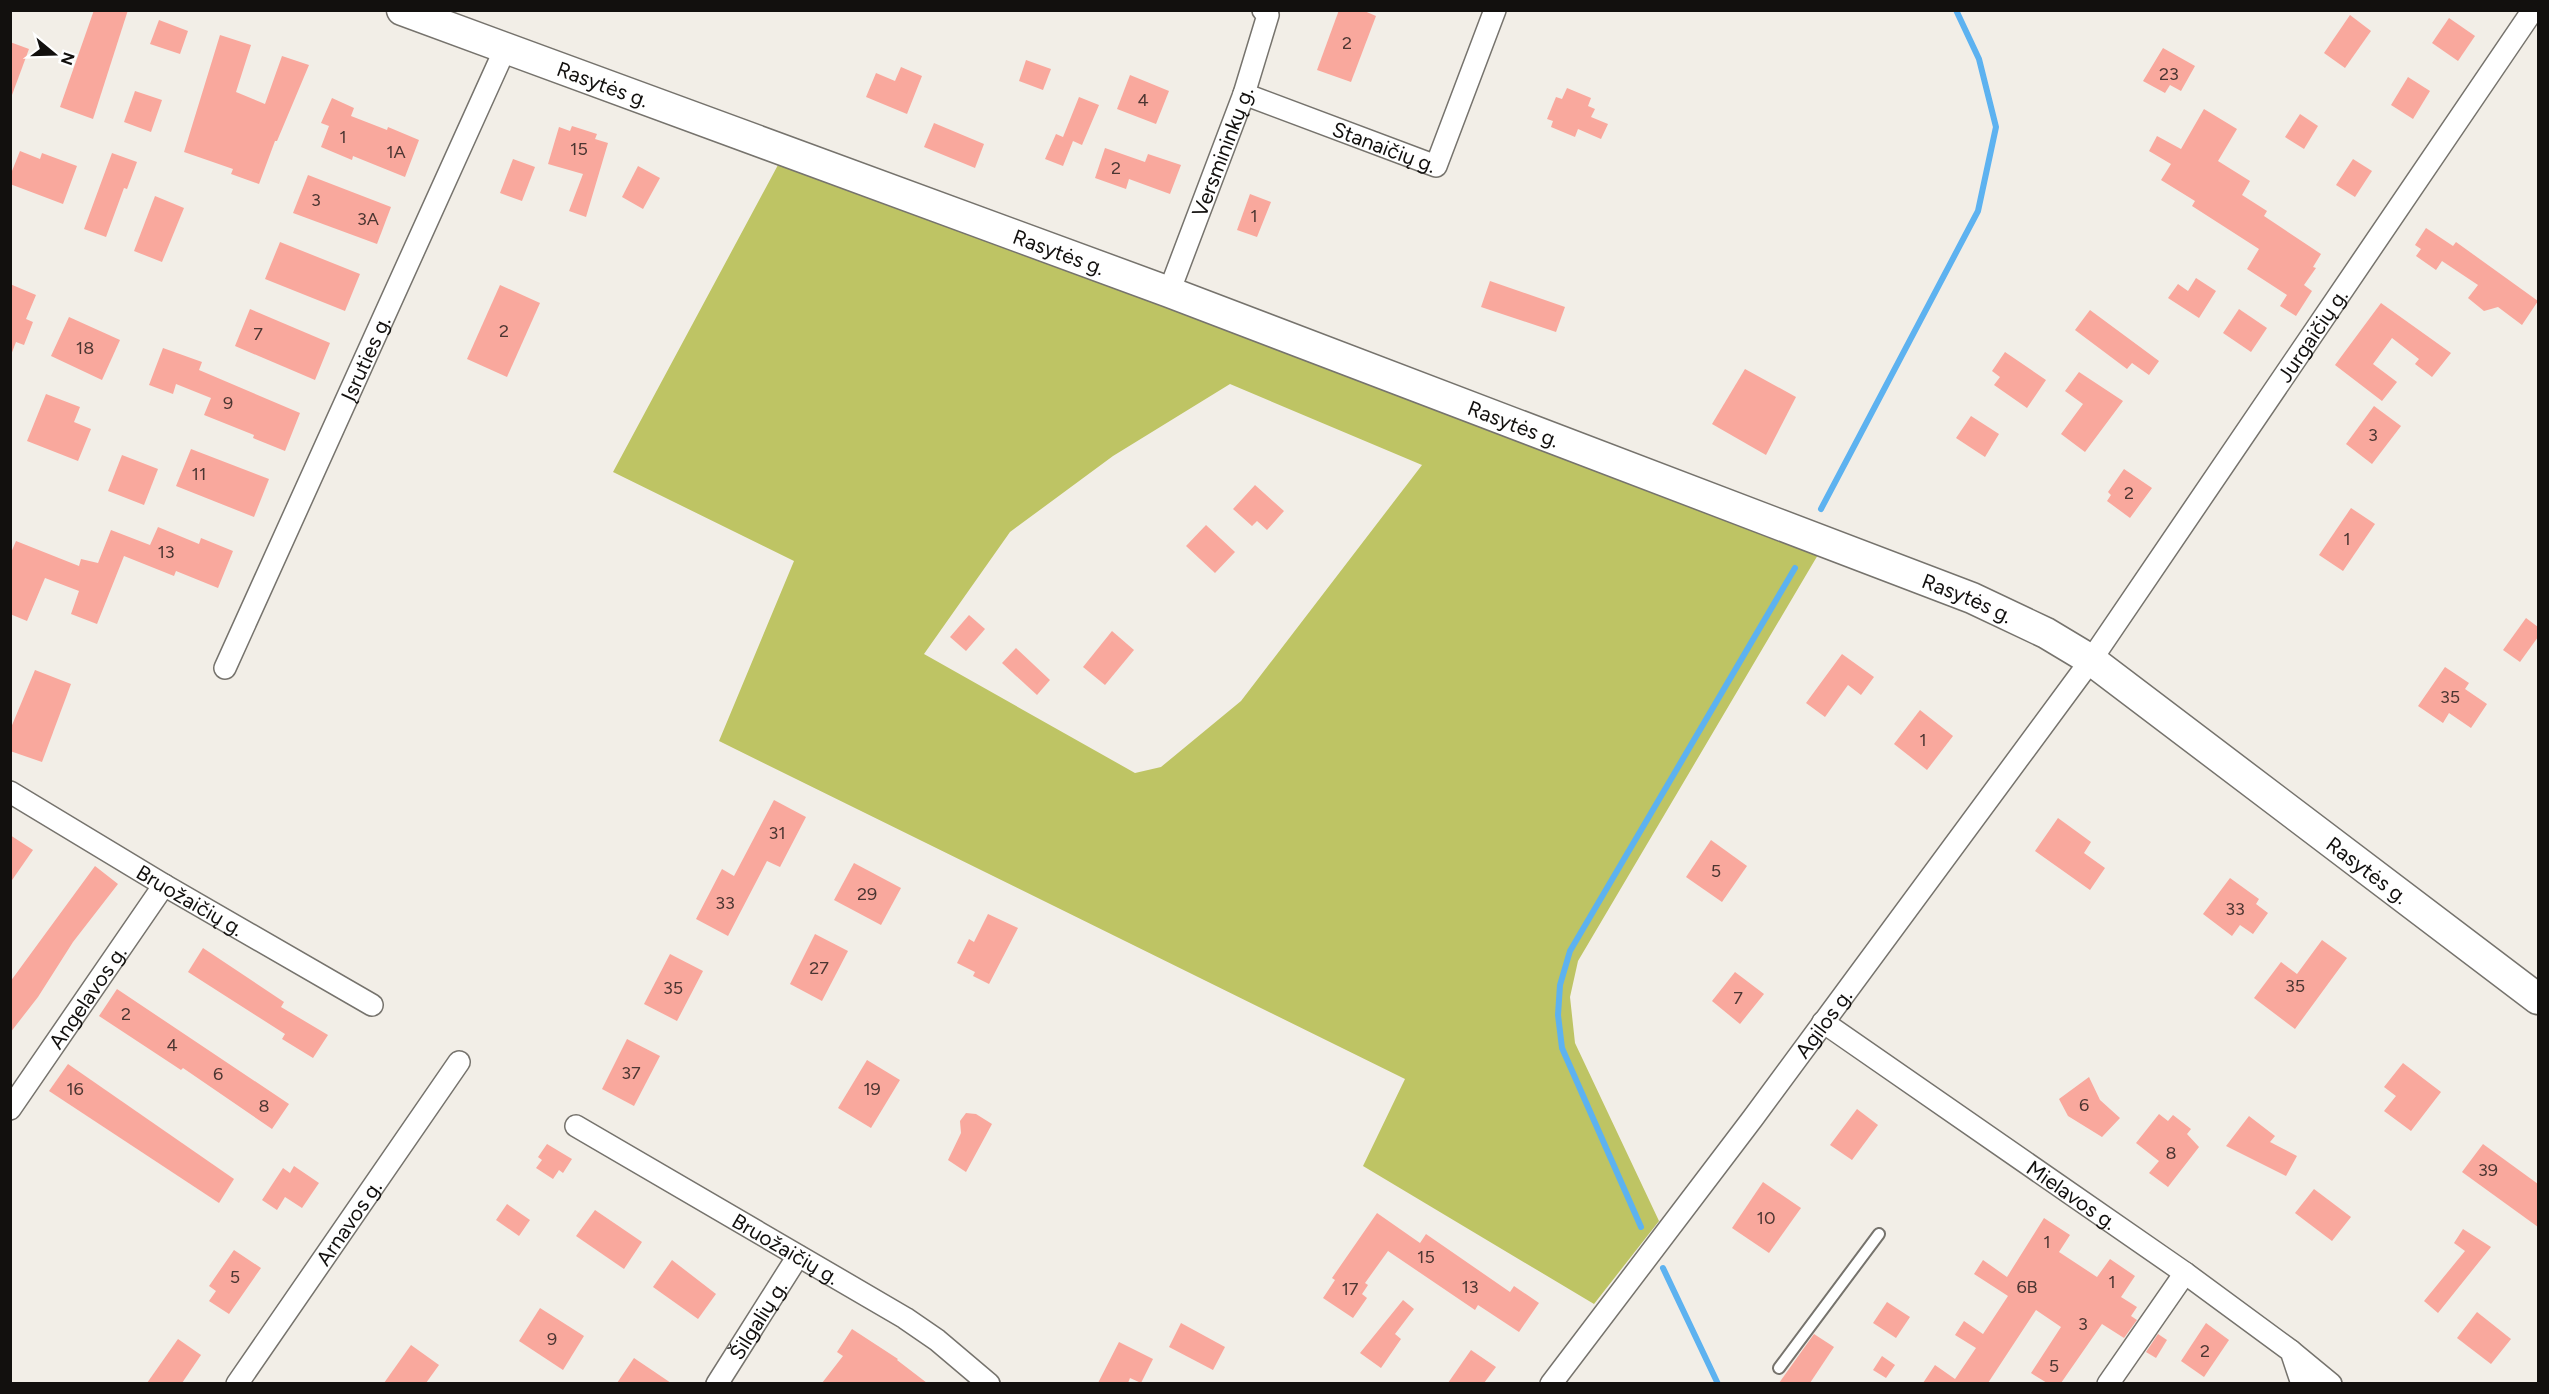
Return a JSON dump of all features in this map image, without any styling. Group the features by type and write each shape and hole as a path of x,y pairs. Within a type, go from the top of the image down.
{"main road":[{"name":"Rasytės g.","path":"402,10 1169,292 1972,598 2046,633 2091,660 2538,999"}],"street":[{"name":"Versmininkų g.","path":"1169,292 1244,94 1268,15 1263,10"},
{"name":"Stanaičių g.","path":"1244,94 1436,166 1495,10"},
{"name":"Jurgaičių g.","path":"2091,660 2533,10"},
{"name":"Įsruties g.","path":"225,668 505,49"},
{"name":"Agilos g.","path":"1551,1383 1663,1239 2091,660"},
{"name":"Bruožaičių g.","path":"10,792 164,885 372,1005"},
{"name":"Angelavos g.","path":"10,1109 164,885"},
{"name":"Mielavos g.","path":"1823,1022 2185,1273 2331,1383"},
{"name":"Arnavos g.","path":"237,1383 459,1062"},
{"name":"Bruožaičių g.","path":"576,1126 905,1318 937,1340 989,1383"},
{"name":"Šilgalių g.","path":"717,1383 798,1256"},
{"path":"2108,1383 2185,1273"},
{"path":"2291,1351 2302,1383"}],"lane":[{"path":"1779,1368 1880,1234"}],"green space":[{"path":"778,165 1822,548 1578,961 1570,997 1575,1043 1659,1221 1594,1304 1363,1166 1405,1079 719,741 794,561 613,472","holes":["1230,384 1422,465 1241,701 1161,767 1135,773 924,654 1010,532 1113,456"]}],"building":[{"path":"94,10 128,10 93,119 60,107"},
{"path":"1339,10 1362,10 1376,16 1351,82 1317,70"},
{"path":"2350,15 2371,31 2345,68 2324,53"},
{"path":"2449,18 2475,36 2458,61 2432,43"},
{"path":"159,20 188,31 180,54 150,44"},
{"path":"220,35 251,45 236,92 265,104 282,56 309,65 277,141 275,141 259,184 231,174 233,169 184,152"},
{"path":"10,42 29,49 12,95 10,95"},
{"path":"2163,48 2195,66 2181,91 2170,85 2165,93 2143,81"},
{"path":"1026,60 1051,69 1043,90 1019,81"},
{"path":"901,67 922,76 907,114 866,97 876,73 895,81"},
{"path":"1130,75 1169,91 1156,124 1117,109"},
{"path":"2408,77 2430,91 2413,119 2391,105"},
{"path":"1567,88 1591,98 1588,106 1595,109 1591,117 1608,124 1601,139 1578,129 1575,137 1551,127 1553,121 1547,119 1556,97 1562,99"},
{"path":"135,91 162,100 151,132 124,122"},
{"path":"1079,97 1099,105 1082,145 1073,141 1063,166 1045,159 1056,134 1063,137"},
{"path":"332,98 354,108 351,116 387,130 388,127 419,140 405,177 353,156 352,160 321,147 329,126 321,123"},
{"path":"2204,109 2237,129 2218,161 2250,181 2242,195 2267,211 2264,216 2321,254 2313,267 2316,268 2304,285 2312,291 2296,316 2280,306 2287,295 2247,269 2259,249 2192,206 2195,201 2161,180 2171,164 2149,151 2157,136 2181,149"},
{"path":"2300,114 2318,126 2304,149 2285,137"},
{"path":"934,123 984,144 975,168 924,147"},
{"path":"572,126 597,134 595,139 608,143 586,217 569,211 583,174 548,164 559,127 570,131"},
{"path":"1105,148 1145,162 1148,154 1181,165 1170,194 1129,179 1126,189 1095,178"},
{"path":"20,151 40,159 42,153 77,166 63,204 10,184 10,176"},
{"path":"112,153 137,162 127,189 124,188 106,237 84,229"},
{"path":"513,159 535,167 522,201 500,193"},
{"path":"2353,159 2372,171 2355,197 2336,185"},
{"path":"638,166 660,178 643,209 622,197"},
{"path":"308,175 391,207 377,244 293,213"},
{"path":"1250,194 1271,202 1257,237 1237,230"},
{"path":"155,196 184,208 162,262 134,251"},
{"path":"2426,228 2453,246 2456,242 2538,301 2522,325 2498,307 2484,311 2468,298 2478,285 2442,261 2436,270 2416,256 2421,249 2415,245"},
{"path":"280,242 360,274 345,311 265,279"},
{"path":"2196,278 2216,291 2199,318 2168,298 2178,284 2188,291"},
{"path":"1490,281 1565,307 1556,332 1481,307"},
{"path":"10,284 36,295 26,319 33,322 24,345 16,342 11,355"},
{"path":"500,285 540,303 507,377 467,359"},
{"path":"2381,303 2451,353 2432,377 2415,364 2419,359 2392,338 2373,364 2397,382 2382,401 2335,365"},
{"path":"250,309 330,343 315,380 235,346"},
{"path":"2239,309 2267,328 2251,352 2223,333"},
{"path":"2090,310 2159,361 2149,375 2132,363 2127,369 2075,330"},
{"path":"69,317 120,340 102,380 51,356"},
{"path":"163,348 202,362 199,370 300,413 285,451 253,438 254,435 204,415 211,398 176,384 173,394 149,385"},
{"path":"2005,352 2046,380 2027,408 1994,385 2000,377 1992,371"},
{"path":"1745,369 1796,397 1766,455 1712,424"},
{"path":"2079,372 2123,401 2085,452 2061,434 2083,404 2065,391"},
{"path":"46,394 80,407 74,422 91,429 78,461 27,441"},
{"path":"2374,406 2401,426 2372,464 2346,444"},
{"path":"1971,416 1999,434 1985,457 1956,438"},
{"path":"191,449 269,479 254,517 176,486"},
{"path":"122,455 158,469 144,505 108,491"},
{"path":"2124,469 2152,488 2130,518 2107,501 2111,495 2108,492"},
{"path":"1255,485 1284,511 1267,530 1257,521 1252,526 1233,509"},
{"path":"2351,508 2375,524 2343,571 2319,555"},
{"path":"1206,525 1235,552 1215,573 1186,546"},
{"path":"158,527 199,544 201,538 233,551 218,588 176,571 174,576 124,556 97,624 71,614 79,591 45,578 27,621 10,614 10,555 16,541 79,566 81,559 98,563 111,530 150,545"},
{"path":"969,615 985,629 966,651 950,637"},
{"path":"2526,618 2538,627 2538,637 2520,662 2503,650"},
{"path":"1112,631 1134,650 1105,685 1083,667"},
{"path":"1016,648 1050,680 1037,695 1002,663"},
{"path":"1842,654 1874,677 1861,695 1848,685 1825,717 1806,703"},
{"path":"2445,667 2469,683 2465,689 2487,704 2471,728 2449,713 2443,723 2418,706"},
{"path":"35,670 71,684 42,762 10,751 10,730"},
{"path":"1920,710 1953,736 1927,770 1894,744"},
{"path":"774,800 806,817 780,867 767,861 728,936 696,919 722,869 734,876"},
{"path":"2058,818 2091,842 2084,853 2105,868 2090,890 2035,851"},
{"path":"10,835 33,850 10,883"},
{"path":"1711,840 1747,866 1722,902 1686,877"},
{"path":"854,863 901,888 881,925 834,900"},
{"path":"95,866 118,884 73,942 38,997 10,1033 10,982"},
{"path":"2230,878 2259,899 2256,904 2268,913 2253,934 2240,925 2232,936 2203,914"},
{"path":"988,914 1018,928 989,984 973,976 975,972 957,963 969,939 974,942"},
{"path":"815,934 848,951 822,1001 790,984"},
{"path":"2322,940 2347,958 2295,1029 2254,998 2281,962 2297,974"},
{"path":"203,948 284,1002 281,1007 328,1035 313,1058 282,1039 285,1034 188,972"},
{"path":"670,954 703,971 677,1021 644,1004"},
{"path":"1735,972 1764,994 1740,1024 1712,1001"},
{"path":"117,989 289,1104 272,1129 183,1068 181,1070 99,1016"},
{"path":"627,1039 660,1056 634,1106 602,1089"},
{"path":"867,1060 900,1080 871,1128 838,1108"},
{"path":"2403,1063 2441,1092 2411,1131 2384,1111 2396,1096 2384,1087"},
{"path":"68,1064 234,1179 219,1203 49,1091"},
{"path":"2089,1077 2100,1100 2120,1118 2102,1137 2068,1116 2059,1099"},
{"path":"1857,1109 1878,1125 1852,1160 1830,1145"},
{"path":"966,1113 976,1114 992,1124 966,1172 948,1160 961,1133 960,1121"},
{"path":"2159,1114 2168,1121 2173,1115 2191,1129 2187,1134 2199,1147 2168,1187 2149,1173 2159,1161 2136,1143"},
{"path":"2249,1116 2275,1136 2270,1142 2297,1156 2286,1176 2226,1146"},
{"path":"547,1144 572,1159 563,1173 559,1170 553,1179 536,1168 542,1160 538,1157"},
{"path":"2483,1144 2538,1184 2538,1227 2462,1172"},
{"path":"294,1166 319,1183 302,1208 285,1197 277,1210 262,1200 283,1168 290,1173"},
{"path":"1763,1182 1801,1208 1769,1253 1732,1228"},
{"path":"2314,1189 2351,1217 2332,1241 2295,1213"},
{"path":"507,1204 530,1220 519,1236 496,1220"},
{"path":"595,1210 642,1242 624,1269 576,1236"},
{"path":"1377,1213 1420,1243 1426,1234 1510,1292 1514,1286 1539,1303 1519,1332 1478,1305 1475,1310 1388,1251 1365,1283 1368,1285 1362,1294 1367,1298 1353,1318 1323,1298 1335,1280 1332,1278"},
{"path":"2044,1218 2070,1235 2059,1252 2097,1277 2110,1259 2135,1276 2121,1297 2137,1307 2131,1316 2137,1320 2124,1338 2102,1324 2061,1383 2047,1383 2031,1373 2061,1327 2036,1310 1988,1383 1923,1383 1935,1365 1955,1379 1976,1348 1955,1335 1964,1321 1983,1334 2008,1296 1974,1274 1983,1260 2007,1277"},
{"path":"2463,1229 2491,1247 2438,1313 2424,1301 2465,1251 2454,1243"},
{"path":"234,1250 261,1268 229,1314 209,1301 216,1291 209,1286"},
{"path":"672,1260 716,1294 698,1319 653,1287"},
{"path":"1403,1300 1414,1309 1395,1334 1401,1339 1381,1368 1360,1353"},
{"path":"1887,1302 1910,1317 1896,1338 1873,1323"},
{"path":"540,1308 584,1336 563,1370 519,1341"},
{"path":"2477,1312 2511,1339 2491,1364 2457,1338"},
{"path":"1181,1323 1225,1347 1213,1370 1169,1347"},
{"path":"2206,1323 2229,1340 2204,1377 2181,1361"},
{"path":"852,1329 898,1359 927,1383 822,1383 843,1356 837,1352"},
{"path":"1814,1334 1834,1347 1810,1383 1779,1383"},
{"path":"2158,1334 2167,1340 2156,1358 2146,1352"},
{"path":"178,1339 201,1355 182,1383 147,1383"},
{"path":"1119,1342 1153,1359 1141,1383 1130,1378 1128,1383 1098,1383"},
{"path":"411,1345 439,1365 426,1383 384,1383"},
{"path":"1471,1350 1496,1367 1484,1383 1448,1383"},
{"path":"1882,1356 1895,1365 1886,1378 1873,1370"},
{"path":"634,1358 671,1383 617,1383"}],"waterway":[{"path":"1821,509 1978,211 1996,127 1979,59 1956,10"},
{"path":"1641,1227 1562,1048 1558,1015 1560,985 1570,951 1795,568"},
{"path":"1663,1268 1718,1384"}]}
